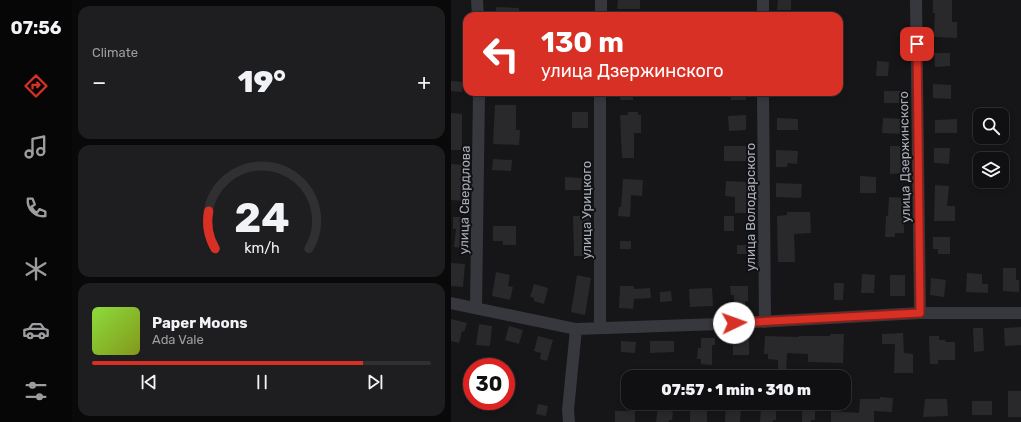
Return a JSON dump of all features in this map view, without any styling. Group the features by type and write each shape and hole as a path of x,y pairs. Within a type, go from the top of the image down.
{"street":[{"path":"477,0 478,12"},
{"path":"601,0 601,12"},
{"path":"763,0 763,12"},
{"name":"улица Дзержинского","path":"917,0 920,313"},
{"name":"улица Свердлова","path":"476,308 479,96"},
{"name":"улица Урицкого","path":"600,96 600,328"},
{"name":"улица Володарского","path":"763,96 765,322"},
{"path":"451,303 576,329 765,322 920,313 1021,313"},
{"path":"569,422 568,410 576,329"}],"building":[{"path":"618,0 640,0 640,9 617,9"},
{"path":"778,0 791,0 791,10 777,10"},
{"path":"933,0 952,0 952,22 957,22 957,38 934,37 935,13 933,13"},
{"path":"496,7 519,8 519,12 496,12"},
{"path":"934,53 950,53 950,66 935,67"},
{"path":"877,61 889,62 888,76 876,76"},
{"path":"451,81 463,82 462,92 451,91"},
{"path":"933,84 951,85 951,99 933,98"},
{"path":"884,91 902,91 902,103 884,103"},
{"path":"620,96 633,96 633,100 620,100"},
{"path":"731,96 746,96 746,100 731,100"},
{"path":"495,105 516,105 516,130 520,130 519,145 493,144"},
{"path":"572,112 588,112 588,128 572,128"},
{"path":"628,112 638,112 638,115 641,115 641,133 634,133 634,158 622,158 620,115 628,115"},
{"path":"451,113 462,114 462,150 451,150"},
{"path":"746,115 746,130 729,131 728,116"},
{"path":"777,118 798,119 798,130 777,130"},
{"path":"883,118 903,119 903,134 882,133"},
{"path":"957,119 957,133 935,133 935,120"},
{"path":"724,146 747,146 747,161 724,161"},
{"path":"890,146 903,146 902,165 905,165 905,173 890,174"},
{"path":"934,148 950,148 949,164 934,163"},
{"path":"776,150 798,151 797,164 788,163 787,167 776,167"},
{"path":"493,159 512,160 511,171 492,170"},
{"path":"451,164 464,165 463,201 451,200"},
{"path":"860,176 876,177 876,193 860,193"},
{"path":"565,177 582,178 581,190 565,190"},
{"path":"623,179 643,180 642,196 631,195 630,217 618,216 619,207 621,207"},
{"path":"726,181 747,182 746,213 735,213 735,197 725,196"},
{"path":"776,183 802,184 801,198 776,197"},
{"path":"935,185 949,186 947,206 955,206 955,221 934,221"},
{"path":"889,197 907,198 906,214 904,214 904,233 895,233 895,237 885,237"},
{"path":"787,212 810,212 811,233 794,234 795,262 778,262 777,216 787,215"},
{"path":"573,216 590,216 591,256 574,256"},
{"path":"724,216 734,216 734,231 724,231"},
{"path":"453,217 464,217 464,239 466,239 465,248 454,247 456,229 453,229"},
{"path":"493,226 516,226 516,245 503,245 503,241 493,241"},
{"path":"933,237 950,237 950,254 938,254 938,249 933,249"},
{"path":"620,241 631,241 631,249 620,249"},
{"path":"737,245 748,245 748,254 737,254"},
{"path":"451,263 465,264 463,287 451,286"},
{"path":"1003,268 1016,268 1016,280 1019,280 1019,292 1003,291"},
{"path":"496,272 510,275 508,286 513,287 510,300 492,296"},
{"path":"967,273 982,274 982,284 988,284 988,293 966,292"},
{"path":"862,274 875,275 874,293 861,293"},
{"path":"577,275 591,278 585,315 571,312"},
{"path":"890,275 905,275 905,296 890,296"},
{"path":"931,278 946,280 944,297 930,295"},
{"path":"834,283 844,283 843,300 834,300"},
{"path":"534,284 548,288 544,304 534,301 534,298 530,297"},
{"path":"620,286 634,286 634,289 650,288 651,298 634,299 633,309 619,308"},
{"path":"730,286 748,286 748,301 745,301 745,306 734,307 734,295 731,295"},
{"path":"712,288 713,306 690,307 689,289"},
{"path":"671,291 672,301 660,302 660,292"},
{"path":"451,319 467,323 464,332 462,331 459,343 451,341"},
{"path":"479,324 492,326 490,346 476,345"},
{"path":"509,326 523,330 519,344 505,340"},
{"path":"1021,327 1021,345 1005,346 1004,328"},
{"path":"973,328 983,328 984,351 974,352"},
{"path":"903,333 904,353 913,354 913,373 894,373 895,344 882,344 882,334"},
{"path":"830,334 844,334 843,363 808,362 808,354 787,353 786,370 778,370 778,360 768,359 768,354 764,354 765,336 830,336"},
{"path":"538,336 553,340 547,361 540,359 541,353 534,351"},
{"path":"929,336 939,336 939,340 955,342 955,360 938,360 938,364 930,364"},
{"path":"733,337 749,337 749,355 733,355"},
{"path":"701,338 715,338 715,345 712,345 712,365 701,364 701,359 697,359 698,348 701,348"},
{"path":"621,341 636,342 635,353 621,352"},
{"path":"650,341 674,341 674,352 650,353"},
{"path":"1008,391 1021,391 1021,417 1008,417"},
{"path":"880,397 893,398 892,412 874,411 874,422 831,422 831,411 859,413 860,399 880,399"},
{"path":"925,399 947,399 948,416 923,417"},
{"path":"972,401 992,401 992,415 972,415"},
{"path":"538,404 548,406 546,416 536,414"},
{"path":"658,410 670,410 673,412 672,420 669,420 669,422 656,422"},
{"path":"690,410 707,410 707,422 690,422"},
{"path":"726,410 741,410 740,422 725,422"},
{"path":"761,410 776,410 776,420 773,420 773,422 760,422"},
{"path":"615,411 635,411 635,422 615,422"},
{"path":"802,411 815,411 815,420 811,420 811,422 802,422"}],"route":[{"path":"734,323 920,313 917,44"}]}
